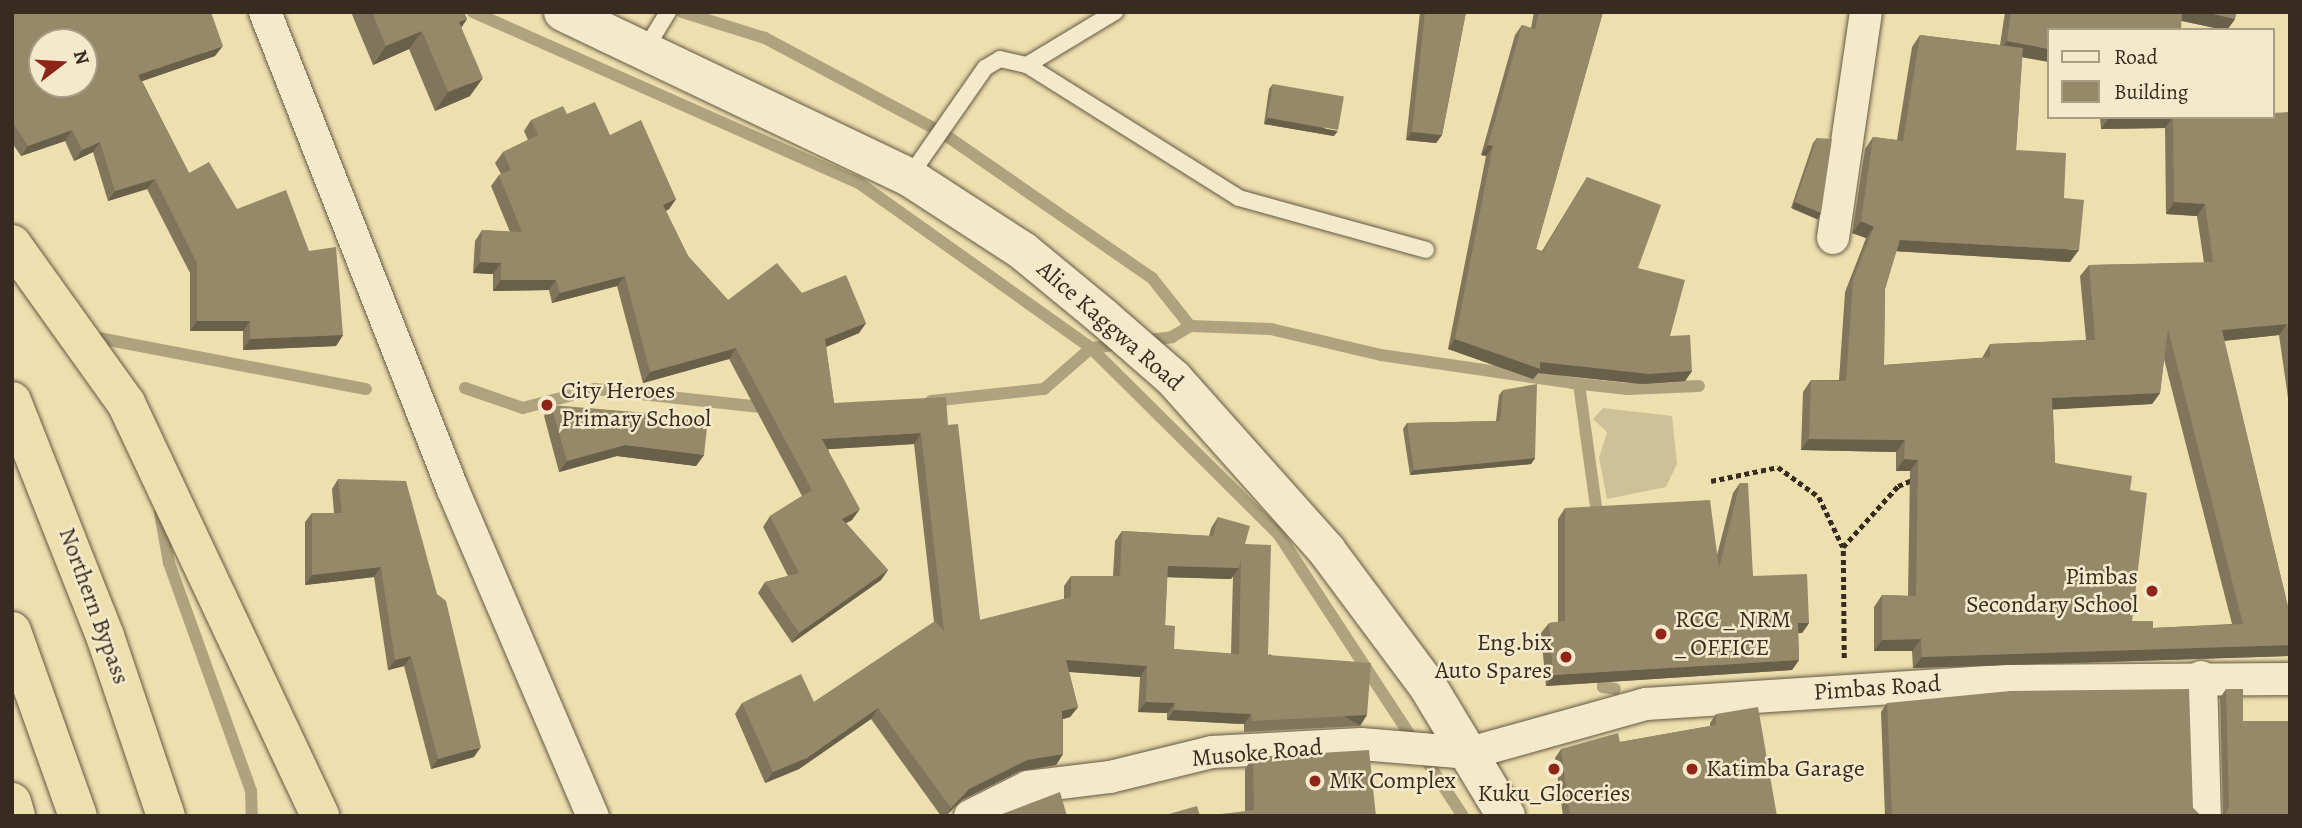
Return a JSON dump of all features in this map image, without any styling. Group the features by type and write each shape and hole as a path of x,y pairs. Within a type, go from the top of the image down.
{"highway":[{"path":"12,244 126,403 320,816"},
{"name":"Northern Bypass","path":"12,401 105,636 166,816"},
{"path":"12,631 78,816"},
{"path":"12,802 16,816"}],"street":[{"path":"265,12 453,490 593,816"},
{"name":"Alice Kaggwa Road","path":"564,12 646,48 909,177 1023,251 1103,317 1174,380 1327,551 1470,753 1506,816"},
{"path":"1833,238 1866,12"},
{"path":"2201,677 2206,816"},
{"name":"Pimbas Road","path":"1470,753 1646,704 1847,690 2201,677 2290,679"},
{"name":"Musoke Road","path":"970,816 1028,787 1110,777 1212,752 1361,744 1470,753"}],"lane":[{"path":"646,48 668,12"},
{"path":"1027,65 1115,12"},
{"path":"909,177 985,68 1000,59 1027,65 1239,198 1426,250"}],"path":[{"path":"1711,481 1778,467 1819,497 1843,547 1839,608 1847,690"},
{"path":"1843,547 1898,486 1920,477"}],"shaded area":[{"path":"1603,408 1672,416 1677,464 1666,487 1607,499 1599,458 1607,432 1593,419"}],"building":[{"path":"12,12 211,12 223,46 138,75 189,173 209,162 237,209 286,190 309,251 336,247 343,335 250,339 250,321 197,321 197,263 155,179 115,191 100,142 82,150 72,130 28,146 12,121"},
{"path":"372,12 464,12 467,19 459,22 483,78 448,92 422,31 386,46"},
{"path":"1425,12 1466,12 1442,135 1412,132"},
{"path":"1539,12 1603,12 1536,249 1543,252 1587,177 1661,205 1638,268 1685,280 1670,336 1690,335 1692,371 1649,374 1540,362 1540,369 1455,339 1493,146 1488,145 1522,25 1535,29"},
{"path":"2011,12 2182,12 2181,28 2046,28 2046,49 2007,41"},
{"path":"2204,12 2236,12 2235,19"},
{"path":"1920,35 2023,48 2016,150 2066,153 2064,198 2084,200 2079,250 1900,240 1885,289 1884,365 1990,357 1990,344 2095,340 2089,265 2213,262 2205,204 2174,202 2173,119 2274,119 2274,113 2290,112 2290,344 2287,324 2222,330 2290,615 2290,645 1922,657 1921,639 1882,640 1882,595 1916,596 1918,460 1904,459 1905,440 1809,439 1811,380 1846,381 1853,280 1874,227 1861,221 1873,137 1903,141","holes":["2168,329 2243,624 2153,628 2153,621 2132,621 2147,493 2130,490 2132,476 2055,463 2052,398 2160,393"]},
{"path":"1273,84 1344,97 1338,130 1267,117"},
{"path":"595,102 610,135 641,120 676,199 663,205 688,256 728,300 777,263 802,293 846,275 866,323 825,339 834,403 946,397 948,425 958,424 980,620 1071,597 1071,576 1120,576 1122,531 1213,536 1218,517 1250,526 1245,544 1271,545 1268,655 1371,663 1367,715 1252,721 1251,714 1174,710 1175,703 1146,702 1147,666 1066,660 1078,707 1062,711 1063,754 1027,760 969,789 951,808 878,708 807,758 773,772 742,703 801,674 814,702 935,621 944,631 921,433 822,439 860,509 842,519 888,570 799,633 765,582 799,573 770,516 812,490 736,348 650,372 625,276 560,293 556,280 501,280 501,263 480,262 482,230 522,232 499,175 511,170 503,152 538,135 531,120 563,106 567,114","holes":["1241,560 1239,654 1174,649 1175,626 1165,625 1168,566 1239,568"]},
{"path":"1817,138 1832,139 1821,213 1795,202"},
{"path":"1537,384 1535,458 1414,470 1407,423 1500,421 1503,390"},
{"path":"551,405 708,418 704,455 625,445 567,461"},
{"path":"338,479 406,481 437,594 446,601 481,747 438,759 411,656 395,660 381,567 312,575 312,513 342,513"},
{"path":"1740,483 1748,483 1753,576 1807,574 1809,623 1798,623 1799,660 1553,675 1549,623 1565,621 1565,508 1710,500 1719,568"},
{"path":"2189,689 2193,808 2201,816 1892,816 1887,703 2010,691"},
{"path":"2226,689 2243,689 2243,721 2290,721 2290,816 2225,816 2229,807"},
{"name":"Katimba Garage","path":"1758,707 1777,816 1570,816 1561,749 1618,733 1620,742 1716,725 1716,714"},
{"name":"MK Complex","path":"1369,750 1376,816 1205,816 1254,810 1253,757"},
{"path":"1060,792 1067,816 997,816"},
{"path":"1197,806 1200,816 1162,816"}],"waterway":[{"path":"473,12 859,183 1091,348 1279,535 1463,816"},
{"path":"682,12 765,38 941,132 1152,278 1190,326"},
{"path":"1141,341 1172,337 1190,326 1271,329 1381,355 1572,383 1628,389 1699,386"},
{"path":"88,336 366,389"},
{"path":"931,401 1044,389 1091,348 1123,344"},
{"path":"1579,384 1598,521"},
{"path":"465,388 523,408 595,389 769,408"},
{"path":"160,513 169,563 251,791 252,816"},
{"path":"1603,668 1603,687 1615,689"}],"place":[{"name":"City Heroes Primary School","path":"547,405"},
{"name":"Pimbas Secondary School","path":"2152,591"},
{"name":"RCC _ NRM _ OFFICE","path":"1661,634"},
{"name":"Eng.bix Auto Spares","path":"1566,657"},
{"name":"Kuku_Gloceries","path":"1554,769"},
{"name":"Katimba Garage","path":"1692,769"},
{"name":"MK Complex","path":"1315,781"}]}
